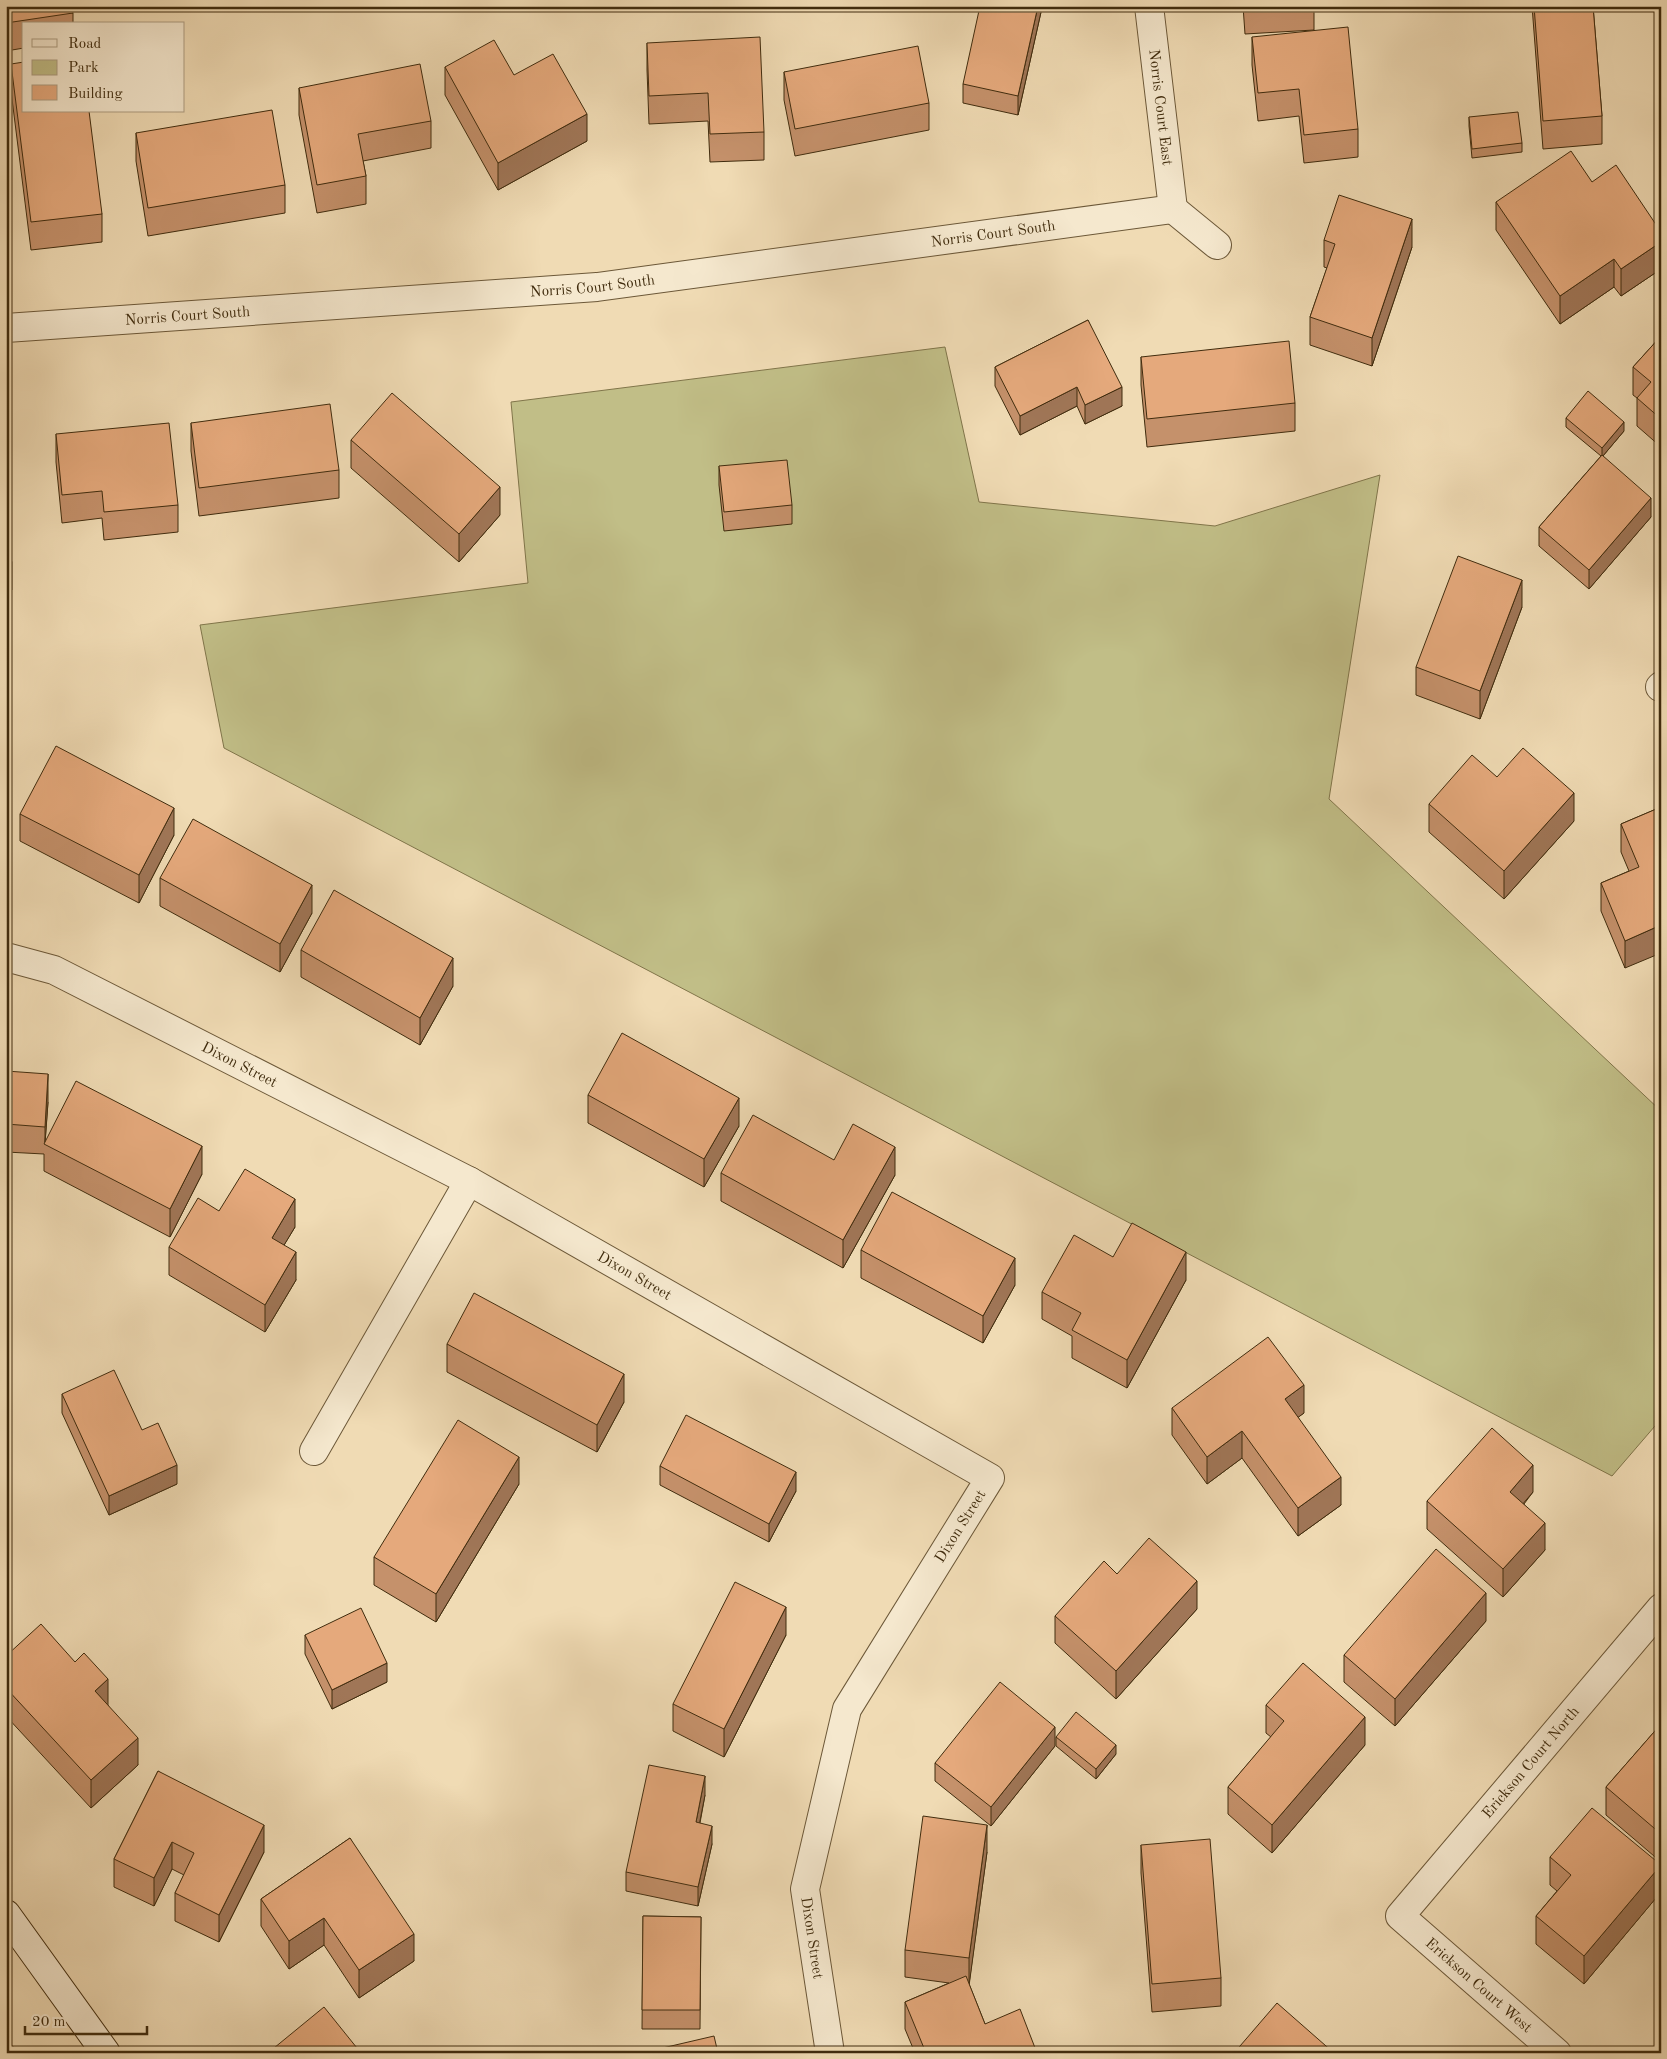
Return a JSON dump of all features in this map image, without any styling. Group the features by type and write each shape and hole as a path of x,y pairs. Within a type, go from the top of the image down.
{"street":[{"name":"Norris Court East","path":"1149,6 1173,209"},
{"path":"1173,209 1217,245"},
{"name":"Norris Court South","path":"6,328 597,287 1173,209"},
{"name":"Dixon Street","path":"6,957 54,970 469,1181 990,1478 847,1709 805,1889 830,2053"},
{"path":"314,1451 469,1181"},
{"name":"Erickson Court North","path":"1400,1916 1661,1608"},
{"path":"6,1914 106,2053"},
{"name":"Erickson Court West","path":"1400,1916 1558,2053"}],"green space":[{"path":"945,347 979,502 1215,526 1380,475 1329,799 1661,1111 1661,1419 1612,1476 224,748 200,625 528,583 511,402"}],"building":[{"path":"6,6 72,6 73,13 6,23"},
{"path":"980,6 1038,6 1018,96 963,84"},
{"path":"1534,6 1593,6 1602,116 1543,121"},
{"path":"1348,27 1358,129 1304,135 1299,89 1258,93 1252,37"},
{"path":"760,37 764,132 710,134 708,93 649,96 647,43"},
{"path":"494,40 514,75 553,54 587,114 498,163 445,67"},
{"path":"918,46 929,103 795,129 784,72"},
{"path":"22,62 22,112 89,112 102,214 31,222 11,64"},
{"path":"420,64 431,121 358,134 366,176 317,185 299,88"},
{"path":"272,110 285,185 148,208 136,133"},
{"path":"1518,112 1522,143 1472,149 1469,117"},
{"path":"1571,151 1592,182 1616,165 1661,232 1661,242 1621,269 1614,259 1560,296 1496,202"},
{"path":"1339,195 1412,219 1372,338 1310,317 1335,244 1324,240"},
{"path":"1088,320 1122,387 1085,405 1077,387 1020,416 995,367"},
{"path":"1661,336 1661,419 1637,398 1651,382 1633,367"},
{"path":"1289,341 1295,403 1147,419 1141,357"},
{"path":"1588,391 1624,422 1602,448 1566,418"},
{"path":"392,393 500,487 459,534 351,440"},
{"path":"330,404 339,470 199,488 191,423"},
{"path":"169,423 178,505 104,512 102,491 62,495 56,434"},
{"path":"1602,455 1651,498 1589,570 1539,527"},
{"path":"787,460 792,505 724,512 719,466"},
{"path":"6,548 12,562 6,564"},
{"path":"1458,556 1522,580 1480,691 1416,667"},
{"path":"56,746 174,808 139,875 20,814"},
{"path":"1523,748 1574,793 1504,871 1429,804 1472,755 1497,777"},
{"path":"1661,807 1661,925 1625,941 1601,883 1639,867 1621,824"},
{"path":"193,819 312,885 280,944 160,878"},
{"path":"334,890 453,958 420,1018 301,950"},
{"path":"622,1033 739,1098 704,1159 588,1095"},
{"path":"6,1071 48,1074 45,1127 6,1124"},
{"path":"76,1081 202,1146 170,1209 44,1144"},
{"path":"753,1115 834,1160 853,1124 895,1147 843,1240 721,1173"},
{"path":"245,1169 295,1199 272,1238 296,1252 265,1305 169,1247 198,1198 219,1211"},
{"path":"892,1192 1015,1258 983,1316 861,1250"},
{"path":"1132,1223 1186,1252 1127,1360 1072,1330 1081,1313 1042,1292 1074,1235 1113,1257"},
{"path":"474,1293 624,1374 597,1425 447,1344"},
{"path":"1268,1337 1304,1385 1285,1399 1341,1477 1298,1508 1242,1431 1207,1457 1172,1408"},
{"path":"114,1370 142,1430 158,1423 177,1465 109,1496 62,1394"},
{"path":"686,1415 796,1472 769,1524 660,1466"},
{"path":"458,1420 519,1457 436,1594 374,1557"},
{"path":"1492,1428 1533,1465 1510,1492 1545,1523 1503,1569 1427,1501"},
{"path":"1149,1538 1197,1581 1116,1671 1055,1616 1104,1561 1117,1574"},
{"path":"1436,1549 1486,1593 1395,1699 1344,1655"},
{"path":"735,1582 786,1607 724,1729 673,1704"},
{"path":"361,1608 387,1663 332,1690 305,1635"},
{"path":"41,1624 75,1662 84,1653 108,1679 95,1691 138,1738 91,1780 6,1688 6,1656"},
{"path":"1303,1663 1365,1717 1272,1825 1228,1787 1284,1721 1266,1705"},
{"path":"1000,1682 1055,1727 991,1807 935,1763"},
{"path":"1076,1712 1116,1745 1096,1769 1056,1737"},
{"path":"1661,1724 1661,1834 1606,1787"},
{"path":"649,1765 705,1776 696,1822 712,1826 698,1887 626,1872"},
{"path":"158,1771 264,1825 219,1915 175,1893 194,1853 172,1842 154,1878 114,1859"},
{"path":"1592,1808 1661,1865 1584,1956 1536,1916 1571,1875 1550,1857"},
{"path":"923,1816 987,1825 969,1958 905,1950"},
{"path":"350,1838 414,1934 359,1970 324,1918 289,1941 261,1899"},
{"path":"1210,1839 1221,1978 1152,1984 1141,1845"},
{"path":"643,1916 701,1917 700,2010 642,2010"},
{"path":"966,1976 985,2024 1020,2009 1037,2053 926,2053 905,2002"},
{"path":"1277,2003 1334,2053 1234,2053"},
{"path":"324,2007 361,2053 278,2053 274,2048"},
{"path":"714,2036 718,2053 654,2053 654,2050"},
{"path":"6,2038 18,2053 6,2053"}]}
